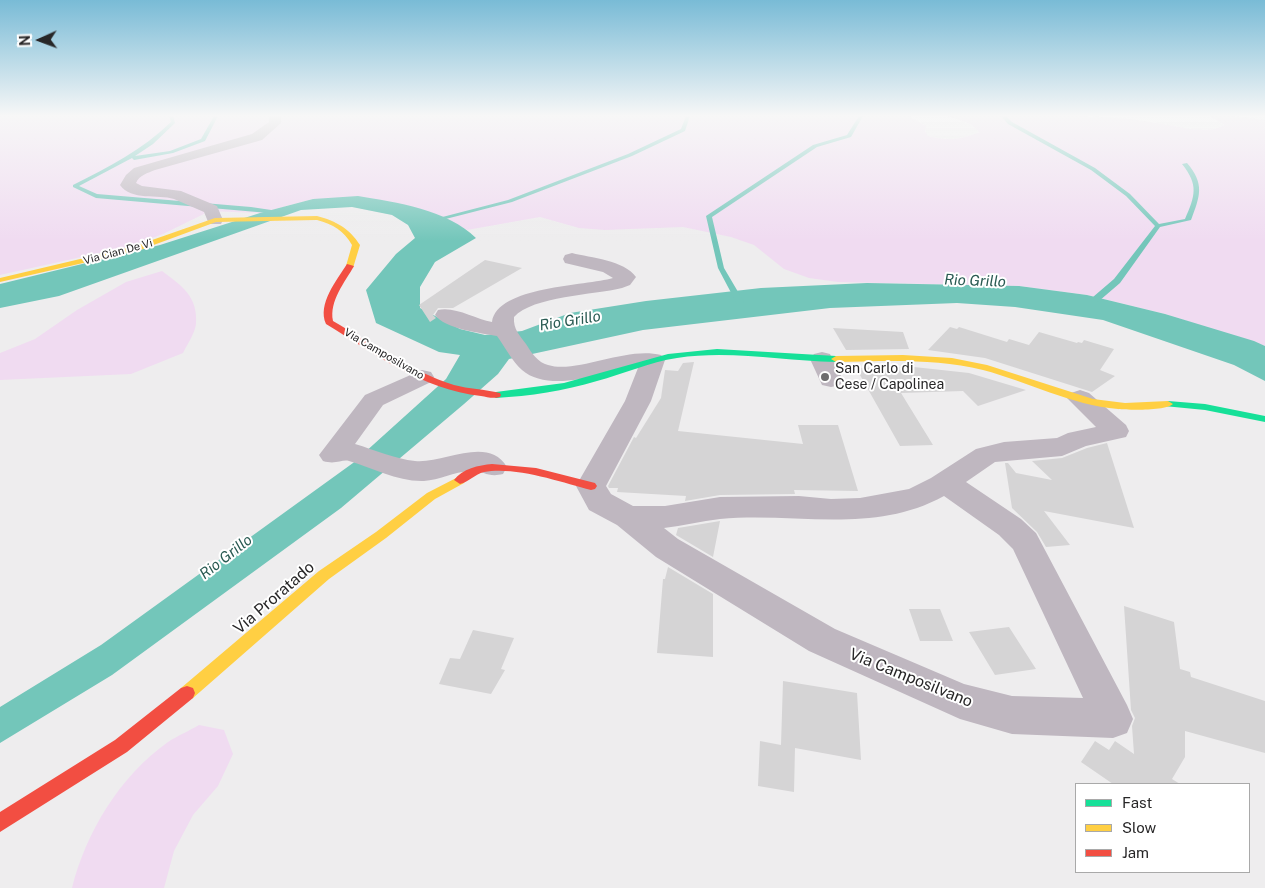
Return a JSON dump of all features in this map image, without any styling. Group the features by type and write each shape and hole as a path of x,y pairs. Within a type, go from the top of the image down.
{"street":[{"path":"183,157 135,173 129,179 128,185 139,190 175,194 211,209 215,220"},
{"name":"Via Camposilvano","path":"234,219 306,217 328,220 351,233 356,245 352,261 326,315 329,322 427,380 480,394 511,393 560,386 616,373 653,360"},
{"name":"Via Cian De Vi","path":"0,280 137,248 215,220 234,219"},
{"path":"446,315 472,325 505,331 504,315 520,303 542,296 615,284 623,281 626,277 622,273 610,268 572,259"},
{"name":"Via Camposilvano","path":"505,331 529,365 542,371 561,374 622,362 697,354 822,359 920,356 958,361 1006,373 1073,396 1116,431 1078,439 1062,447 986,455 918,498 860,509 832,510 799,507 728,508 665,517 628,517"},
{"path":"822,359 832,380"},
{"path":"591,486 638,401 653,360"},
{"path":"427,380 374,400 341,452 410,470 438,469 472,461 486,462 493,467"},
{"path":"1073,396 1104,405 1134,407 1172,404 1242,413 1265,419"},
{"name":"Via Proratado","path":"0,823 121,746 218,668 317,581 431,496 480,469 493,467 547,474 591,486"},
{"name":"Via Camposilvano","path":"591,486 600,502 628,517 667,548 822,640 960,700 1012,715 1091,717 1112,720 1072,633 1025,542 1010,527 945,482"}],"shaded area":[{"path":"0,157 1265,157 1265,346 1165,314 1087,295 1019,286 838,282 809,278 784,269 754,245 731,237 683,227 605,230 579,228 540,217 467,230 440,217 313,199 260,213 204,211 204,214 163,234 127,247 0,275"},
{"path":"162,271 182,287 194,306 196,324 193,335 183,353 131,374 0,380 0,353 35,339 77,310 126,282"},
{"path":"199,725 224,730 233,754 218,786 193,815 174,851 164,888 72,888 86,846 107,807 120,788 135,771 168,742"}],"water":[{"name":"Rio Grillo","path":"358,196 389,201 436,214 451,220 476,238 435,262 420,287 420,308 460,329 485,335 522,331 570,313 646,301 761,288 867,283 1019,286 1087,295 1165,314 1254,341 1265,346 1265,381 1234,365 1103,320 1015,307 957,303 830,308 643,330 509,359 498,374 341,508 112,675 0,743 0,707 101,645 353,463 446,379 460,355 439,352 376,323 366,290 396,254 415,238 408,225 392,215 352,207 301,210 59,296 0,308 0,284 160,245 260,213 313,199"}],"building":[{"path":"485,260 522,268 453,308 438,308 433,315 436,318 430,322 419,305"},
{"path":"950,327 957,329 959,327 1007,342 1009,339 1029,345 1039,332 1077,343 1082,343 1084,340 1114,349 1100,370 1115,376 1092,392 985,358 928,350"},
{"path":"833,328 903,332 909,349 846,350"},
{"path":"694,362 678,431 803,444 798,425 838,425 858,491 794,490 795,494 720,495 685,501 686,496 617,492 618,488 609,488 608,486 634,437 636,438 661,398 665,370 678,371 683,363"},
{"path":"914,367 969,373 1026,390 978,406 963,391 901,393 933,445 900,446 856,368"},
{"path":"1107,443 1134,528 1044,511 1070,545 1046,547 1037,532 1012,508 1005,463 1008,463 1016,473 1052,480 1032,461 1062,458 1087,448"},
{"path":"720,521 713,557 676,535 678,528"},
{"path":"668,567 713,594 713,657 657,653 663,579 665,579"},
{"path":"1124,606 1174,622 1180,669 1190,672 1191,677 1265,701 1265,753 1185,731 1185,757 1172,779 1178,783 1112,783 1081,762 1095,741 1109,750 1115,741 1134,754 1132,726 1135,718 1131,710"},
{"path":"909,609 940,609 953,641 920,641"},
{"path":"1009,627 1036,669 995,675 969,632"},
{"path":"473,630 514,638 501,669 505,670 491,694 439,684 450,658 460,659"},
{"path":"783,681 857,693 861,760 795,748 794,792 758,786 760,741 781,745"}],"waterway":[{"path":"129,157 75,186 96,196 278,213"},
{"path":"430,221 510,201 624,157"},
{"path":"740,302 721,268 709,216 798,157"},
{"path":"1072,157 1093,169 1128,195 1158,226"},
{"path":"1158,226 1188,220 1196,197 1197,184 1191,171 1185,164"},
{"path":"1089,305 1117,281 1158,226"}],"traffic: fast":[{"path":"496,395 524,393 564,386 677,355 717,352 836,359"},
{"path":"1168,404 1205,407 1265,419"}],"traffic: slow":[{"path":"0,280 137,248 215,220 317,218 329,222 349,234 356,245 350,266"},
{"path":"836,359 903,358 952,361 1005,373 1057,392 1093,402 1125,406 1168,404"},
{"path":"187,693 324,575 381,535 431,496 460,480"}],"traffic: jam":[{"path":"350,266 330,301 328,308 329,322 388,358 429,379 473,393 496,395"},
{"path":"460,480 473,472 492,467 536,472 591,486"},
{"path":"0,823 121,746 187,693"}],"place":[{"name":"San Carlo di Cese / Capolinea","path":"825,377"}]}
